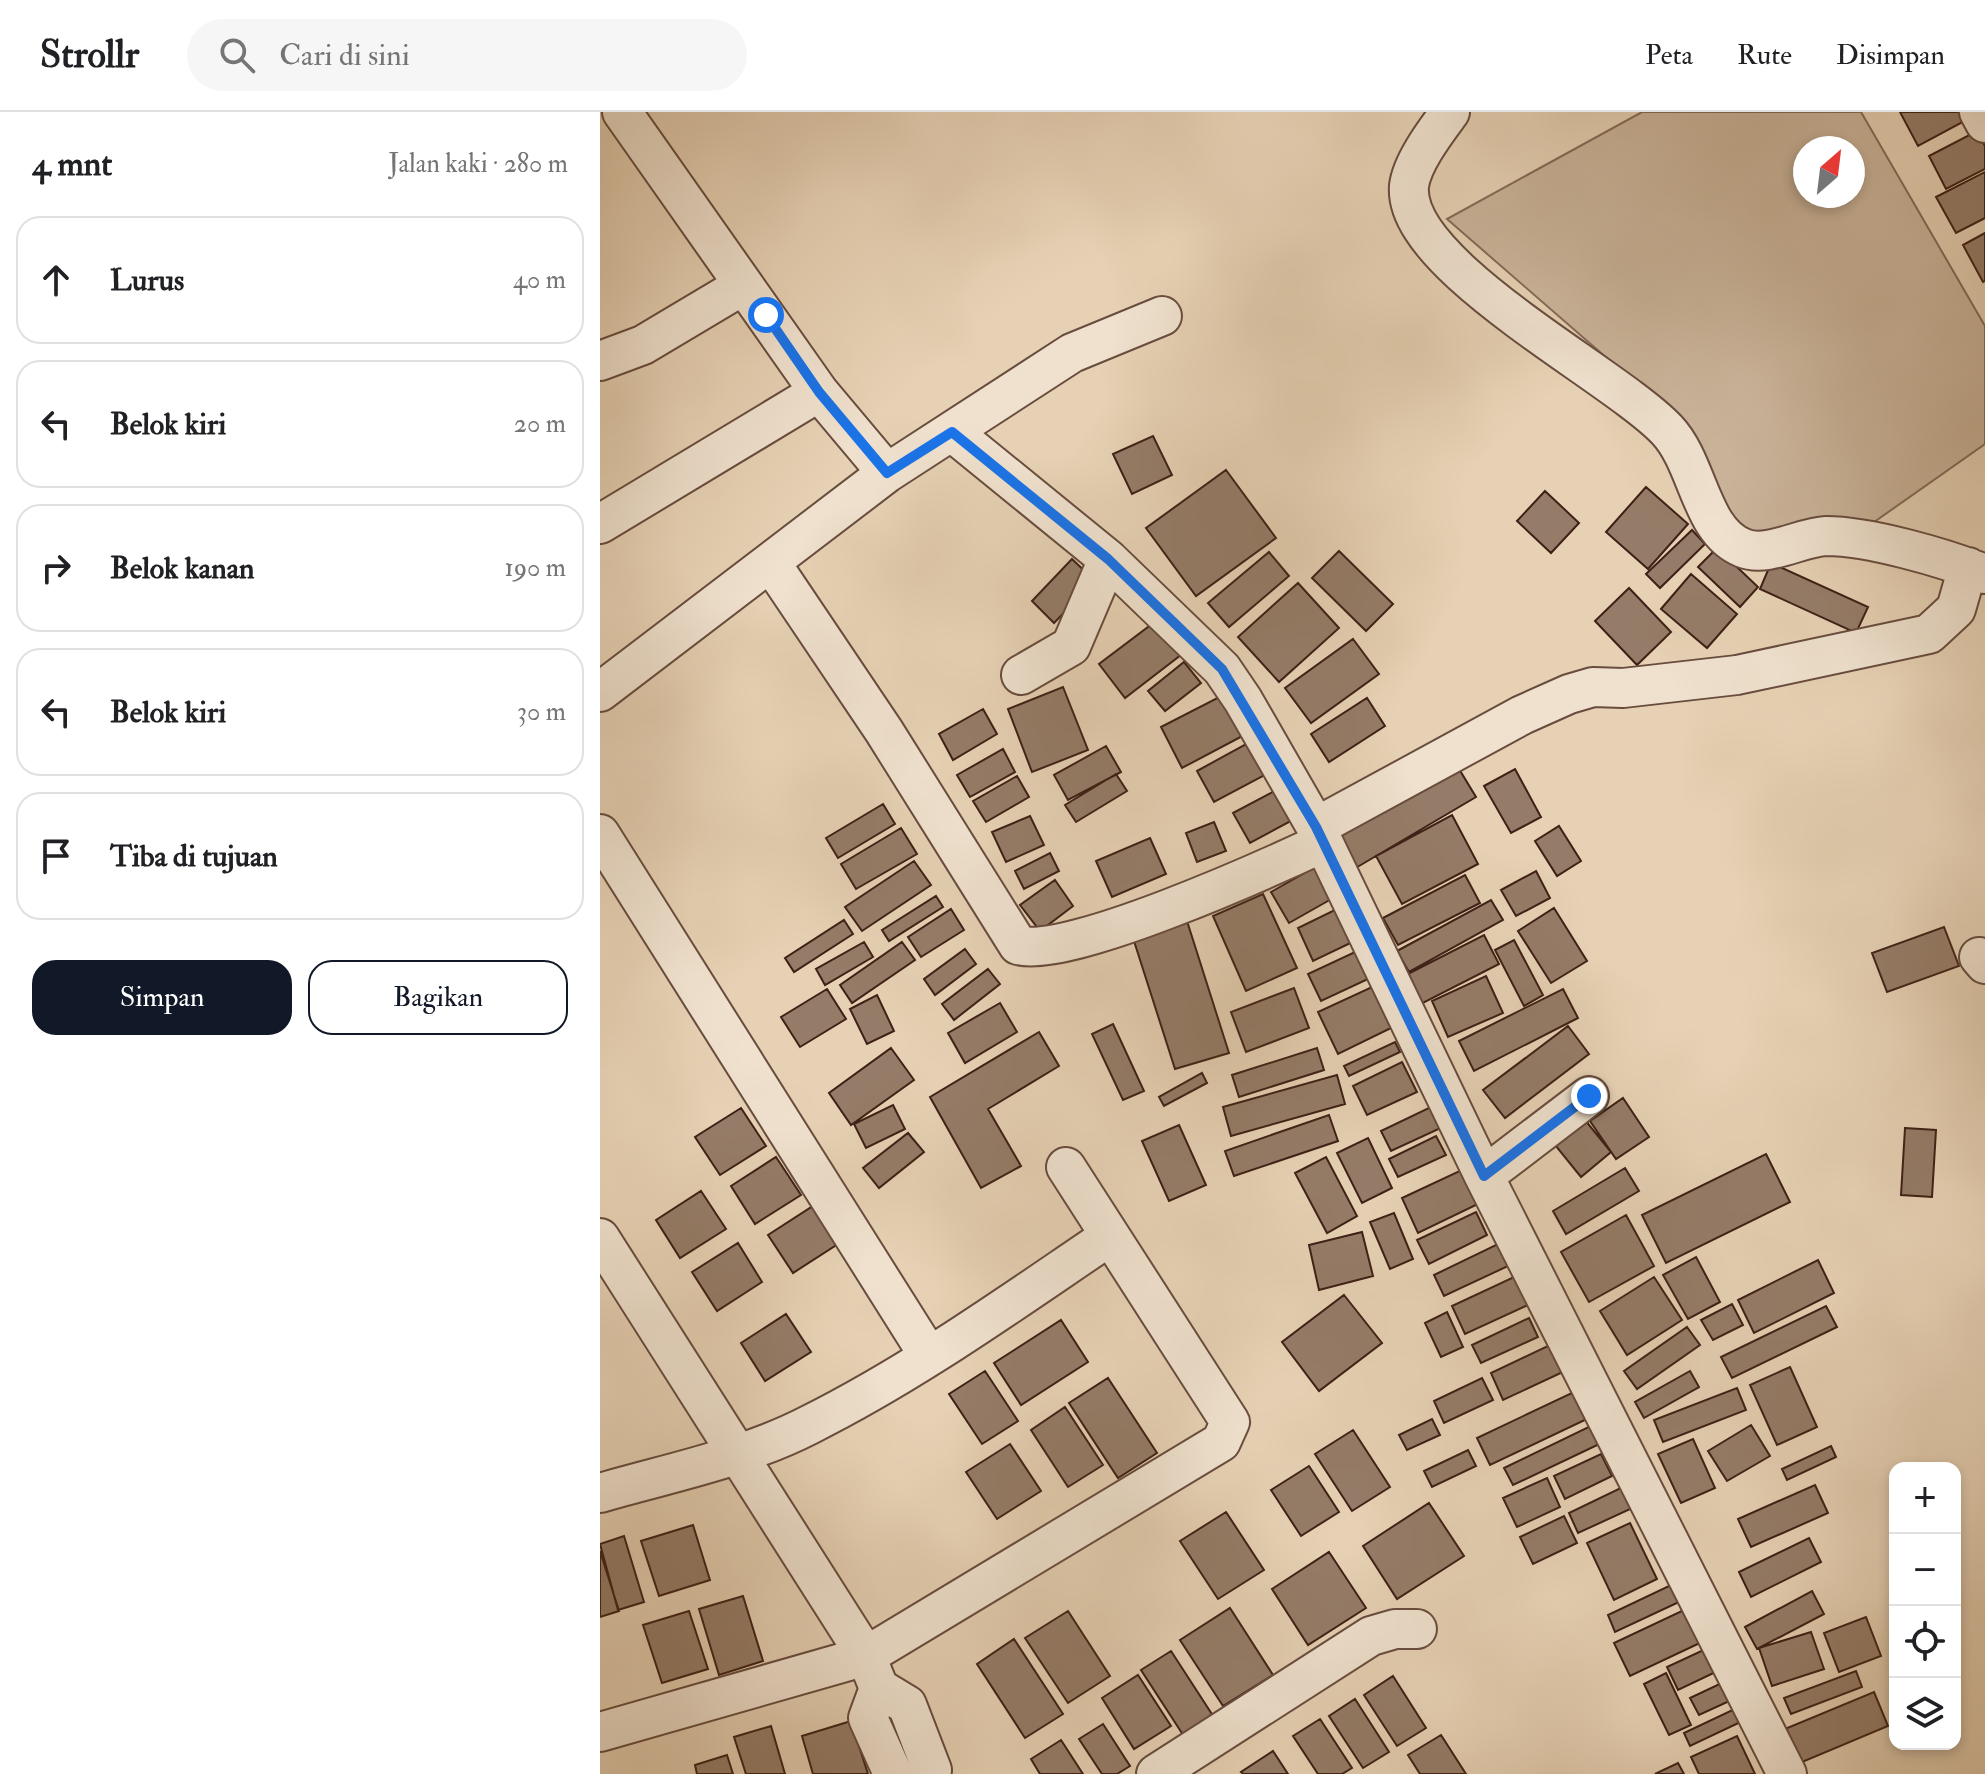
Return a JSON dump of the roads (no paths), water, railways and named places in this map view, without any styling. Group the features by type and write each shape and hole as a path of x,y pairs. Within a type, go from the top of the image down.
{"street":[{"path":"622,112 819,392 887,473"},
{"path":"771,563 884,731 1018,945 1028,948 1051,946 1146,917 1248,878 1522,715 1569,694 1593,687 1623,688 1737,675 1929,634 1956,609 1976,570 1873,542 1826,536 1748,550 1724,538 1715,528 1690,464 1666,429 1635,399 1545,341 1453,264 1423,231 1409,198 1411,179 1450,112"},
{"path":"1979,112 1985,123"},
{"path":"600,361 643,345 742,286"},
{"path":"600,692 887,473 1072,353 1162,316"},
{"path":"600,524 819,392"},
{"path":"952,432 1108,559 1222,669 1319,835 1484,1176 1787,1774"},
{"path":"1021,675 1071,646 1108,559"},
{"path":"600,834 929,1356"},
{"path":"1484,1176 1589,1096"},
{"path":"600,1732 872,1672 1221,1442 1230,1422 1066,1167"},
{"path":"600,1493 736,1452 809,1425 929,1356 1110,1236"},
{"path":"600,1238 872,1672 907,1705 932,1770 928,1774"},
{"path":"1156,1774 1371,1636 1395,1629 1417,1629"},
{"path":"872,1672 868,1718 893,1774"}]}
